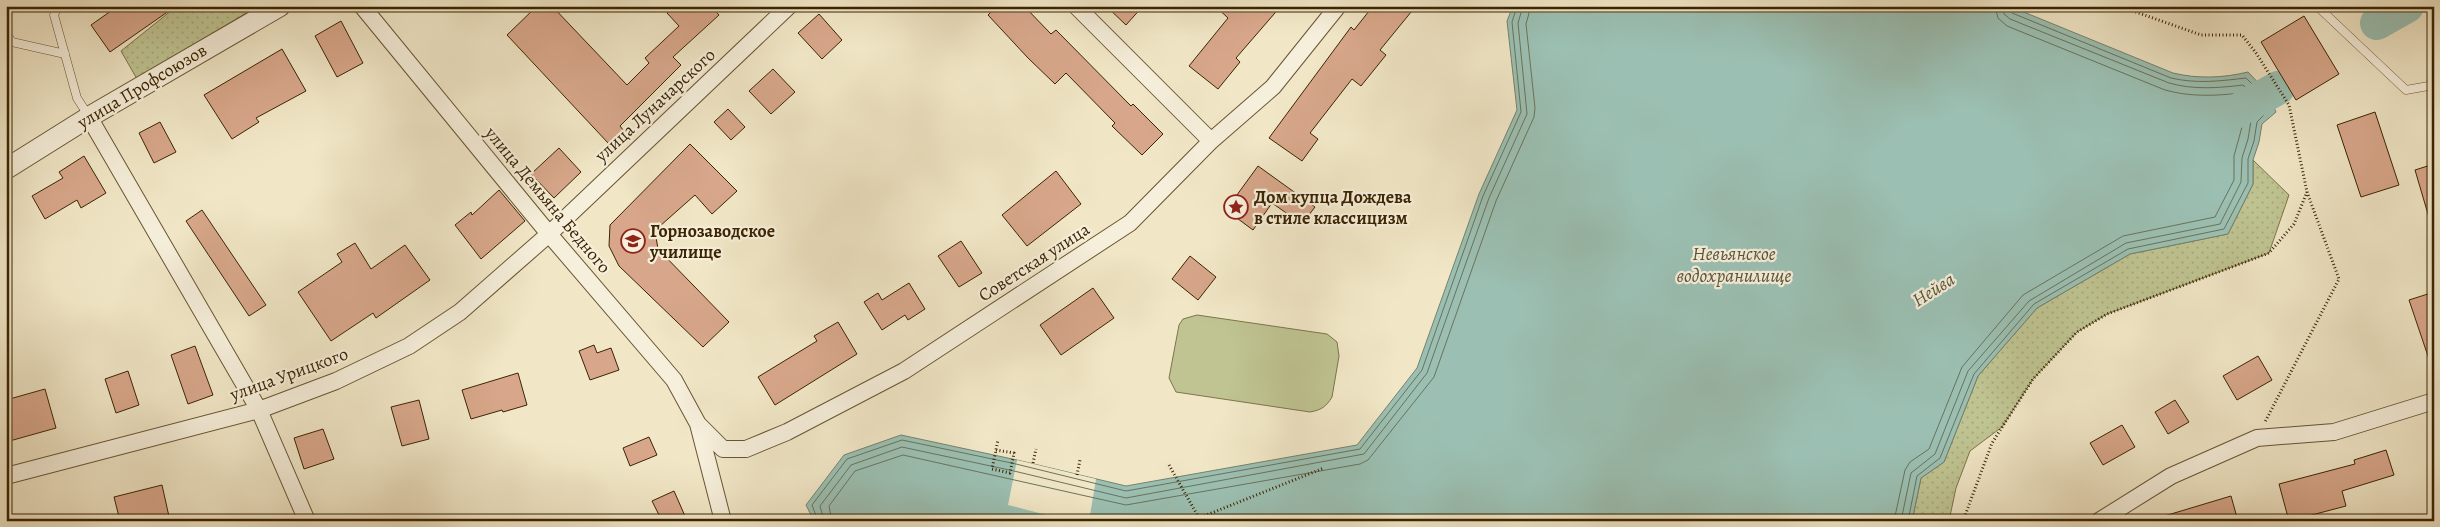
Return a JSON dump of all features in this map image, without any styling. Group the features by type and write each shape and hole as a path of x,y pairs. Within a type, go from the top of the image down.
{"street":[{"name":"улица Профсоюзов","path":"6,169 89,117 280,6"},
{"name":"улица Демьяна Бедного","path":"362,6 549,234 674,380 698,424"},
{"name":"улица Луначарского","path":"549,234 789,6"},
{"path":"1076,6 1211,141"},
{"name":"Советская улица","path":"698,424 723,449 746,449 787,432 904,371 1130,223 1211,141 1273,87 1338,6"},
{"path":"89,117 258,410 307,521"},
{"name":"улица Урицкого","path":"6,476 258,410 336,381 409,346 460,312 549,234"},
{"path":"2099,521 2171,476 2257,438 2334,432 2434,401"},
{"path":"698,424 723,521"}],"lane":[{"path":"58,6 54,15 77,98 89,117"},
{"path":"2317,6 2406,90 2434,86"},
{"path":"6,33 12,42 65,54"}],"path":[{"path":"2119,6 2201,35 2242,35 2256,52 2289,105 2307,192 2339,279 2257,438"},
{"path":"1963,521 1992,443 2034,379 2077,332 2107,314 2269,253 2294,224 2307,192"},
{"path":"996,450 1014,453 1010,473 992,469 998,440"},
{"path":"1033,464 1036,449"},
{"path":"1077,475 1080,460"},
{"path":"1168,465 1199,518 1324,468"}],"green space":[{"path":"177,6 258,6 137,79 121,51"},
{"path":"2253,160 2289,195 2269,253 2107,314 2077,332 2033,379 2002,427 1970,451 1956,488 1949,521 1912,521 1921,478 1944,462 1978,376 2037,308 2130,254 2228,234 2253,184"},
{"path":"1197,315 1327,334 1337,342 1339,356 1332,397 1323,408 1310,412 1176,392 1169,378 1179,325 1183,319"}],"water":[{"name":"Невьянское водохранилище","path":"1513,6 2009,6 2173,73 2210,77 2248,72 2267,92 2276,112 2262,124 2253,160 2253,184 2228,234 2130,254 2037,308 1978,376 1944,462 1921,478 1912,521 814,521 806,505 844,455 901,435 1126,486 1357,445 1417,368 1479,194 1517,110 1507,21"}],"pier":[{"path":"1017,460 1096,479 1089,521 1070,521 1008,505"}],"building":[{"path":"118,6 176,6 110,52 91,25"},
{"path":"537,6 552,6 627,85 649,63 645,58 679,26 667,13 674,6 711,6 719,15 673,57 681,65 620,126 624,131 609,144 507,35"},
{"path":"997,6 1024,6 1051,34 1056,30 1131,106 1133,104 1163,134 1142,155 1112,126 1115,123 1066,73 1055,84 1028,58 988,15"},
{"path":"1106,6 1143,6 1126,25"},
{"path":"1215,6 1281,6 1236,58 1240,62 1218,89 1189,66 1228,18"},
{"path":"1373,6 1416,6 1380,50 1386,55 1361,86 1352,79 1310,133 1318,139 1302,161 1269,138 1351,27 1354,30"},
{"path":"819,14 842,40 822,59 798,33"},
{"path":"2304,16 2339,74 2296,100 2261,42"},
{"path":"341,21 363,63 337,77 315,36"},
{"path":"282,49 306,91 256,118 259,122 232,139 204,95"},
{"path":"773,69 795,92 771,114 749,91"},
{"path":"728,109 745,127 731,140 714,122"},
{"path":"2375,112 2399,185 2361,197 2337,125"},
{"path":"160,122 176,152 154,163 139,133"},
{"name":"Горнозаводское училище","path":"690,144 737,191 712,214 695,195 660,226 656,237 658,249 729,322 703,347 619,266 609,246 610,225"},
{"path":"559,148 581,172 554,198 531,174"},
{"path":"84,156 106,193 81,208 77,200 45,219 32,196 63,178 59,172"},
{"path":"2434,164 2434,220 2430,221 2415,170"},
{"path":"1258,166 1315,207 1302,224 1272,203 1253,230 1226,210"},
{"path":"1056,171 1081,204 1027,246 1002,215"},
{"path":"499,190 525,221 481,259 455,225 471,212 472,215"},
{"path":"202,210 266,305 249,316 186,221"},
{"path":"961,241 982,273 959,287 938,256"},
{"path":"355,243 371,269 405,245 430,280 376,318 373,313 331,341 298,292 342,262 337,254"},
{"path":"1190,256 1216,277 1198,300 1172,279"},
{"path":"909,283 925,309 908,320 905,315 882,330 864,302 878,293 882,300"},
{"path":"1093,288 1114,318 1061,355 1040,325"},
{"path":"2434,292 2434,364 2431,365 2409,300"},
{"path":"838,322 857,354 775,405 758,377 817,341 814,336"},
{"path":"594,345 597,353 611,348 619,370 590,380 579,351"},
{"path":"195,346 213,395 188,404 171,355"},
{"path":"2258,356 2272,380 2237,400 2223,376"},
{"path":"128,371 139,405 116,413 105,379"},
{"path":"518,373 527,405 471,419 462,390"},
{"path":"45,389 56,428 6,442 6,400"},
{"path":"419,400 429,439 402,446 391,407"},
{"path":"2175,400 2189,422 2168,434 2155,412"},
{"path":"2122,425 2135,447 2103,465 2090,443"},
{"path":"323,429 334,459 304,469 294,438"},
{"path":"649,437 657,455 630,466 623,448"},
{"path":"2386,450 2394,475 2342,491 2346,506 2289,521 2279,484 2355,464 2354,460"},
{"path":"162,485 170,521 120,521 114,497"},
{"path":"674,491 685,516 676,521 662,521 652,501"},
{"path":"2231,496 2238,521 2162,521 2161,517"}],"waterway":[{"name":"Нейва","path":"2377,23 2407,6"},
{"name":"Нейва","path":"2228,116 2278,88"}],"place":[{"name":"Дом купца Дождева в стиле классицизм","path":"1236,207"},
{"name":"Горнозаводское училище","path":"633,241"}]}
